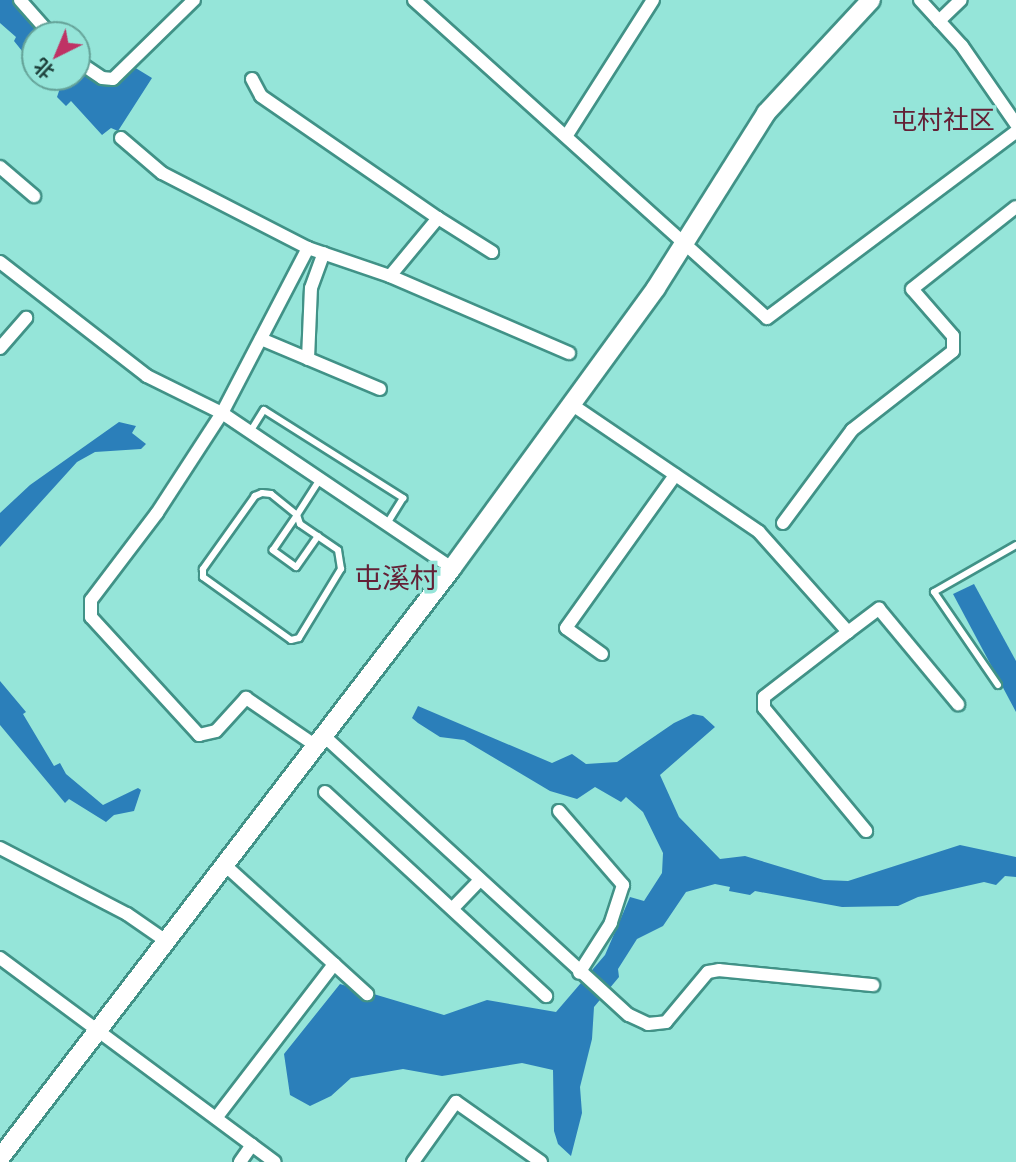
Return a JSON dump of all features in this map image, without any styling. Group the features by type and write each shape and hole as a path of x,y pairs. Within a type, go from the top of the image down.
{"main road":[{"path":"0,1158 452,568 685,240 766,113 871,0"}],"street":[{"path":"20,0 39,21"},
{"path":"414,0 685,240 767,318 1016,132"},
{"path":"567,135 653,0"},
{"path":"919,0 939,21 1016,124"},
{"path":"939,21 961,0"},
{"path":"91,71 102,78 113,79 189,2"},
{"path":"252,79 261,96 492,252"},
{"path":"121,138 162,173 308,248 390,276 569,352"},
{"path":"0,167 34,196"},
{"path":"783,523 852,430 953,351 953,336 912,289 1016,207"},
{"path":"390,276 438,218"},
{"path":"308,248 222,413 157,513 91,600 91,617 199,735 216,732 246,698 320,741 480,880 608,999 648,1024 666,1022 708,972 873,985"},
{"path":"308,359 311,288 324,253"},
{"path":"0,262 147,376 222,413 452,568"},
{"path":"0,348 26,318"},
{"path":"261,339 380,389"},
{"path":"571,404 759,532 848,632"},
{"path":"602,654 566,628 675,475"},
{"path":"866,831 764,708 764,697 879,609 958,704"},
{"path":"325,792 546,996"},
{"path":"559,811 623,885 606,932 582,975"},
{"path":"0,848 127,914 166,941"},
{"path":"225,865 368,994"},
{"path":"453,908 480,880"},
{"path":"0,958 275,1162"},
{"path":"216,1118 334,964"},
{"path":"413,1162 456,1102 541,1162"},
{"path":"240,1162 252,1145"}],"lane":[{"path":"250,432 264,410 403,498 387,524"},
{"path":"318,536 296,567 273,550 320,479"},
{"path":"271,494 297,515 300,524 338,550 341,569 299,638 291,640 203,577 203,569 255,496 271,494"},
{"path":"998,685 934,592 1016,545"}],"water":[{"path":"0,0 12,0 31,21 21,21 21,50 14,41 16,37 0,23"},
{"path":"134,67 152,78 118,131 111,128 102,135 71,101 66,106 57,97 59,91 91,91 91,72 120,80"},
{"path":"119,422 136,426 132,433 146,444 141,449 95,452 77,462 0,547 0,513 30,485"},
{"path":"974,584 1016,661 1016,712 953,594"},
{"path":"0,681 26,712 23,714 54,766 60,763 66,774 103,805 138,788 141,790 134,811 114,815 106,822 69,799 65,803 0,725"},
{"path":"418,706 552,763 572,754 586,764 617,762 674,723 693,714 703,716 715,727 660,775 679,817 720,859 745,856 824,880 848,881 960,845 1016,857 1016,877 1005,876 996,885 984,882 918,897 898,906 842,907 755,891 750,895 729,891 730,887 715,884 686,892 663,926 637,939 618,969 619,977 594,1007 592,1039 580,1087 582,1113 571,1156 558,1144 554,1131 553,1070 522,1063 442,1076 403,1069 351,1078 331,1096 310,1106 290,1095 284,1054 340,984 444,1015 487,1000 556,1012 605,955 630,897 644,901 662,873 663,853 643,812 626,797 621,802 595,787 577,799 550,791 464,740 440,737 418,723 412,718"}],"district":[{"name":"屯村社区","path":"943,118"},
{"name":"屯溪村","path":"396,576"}]}
